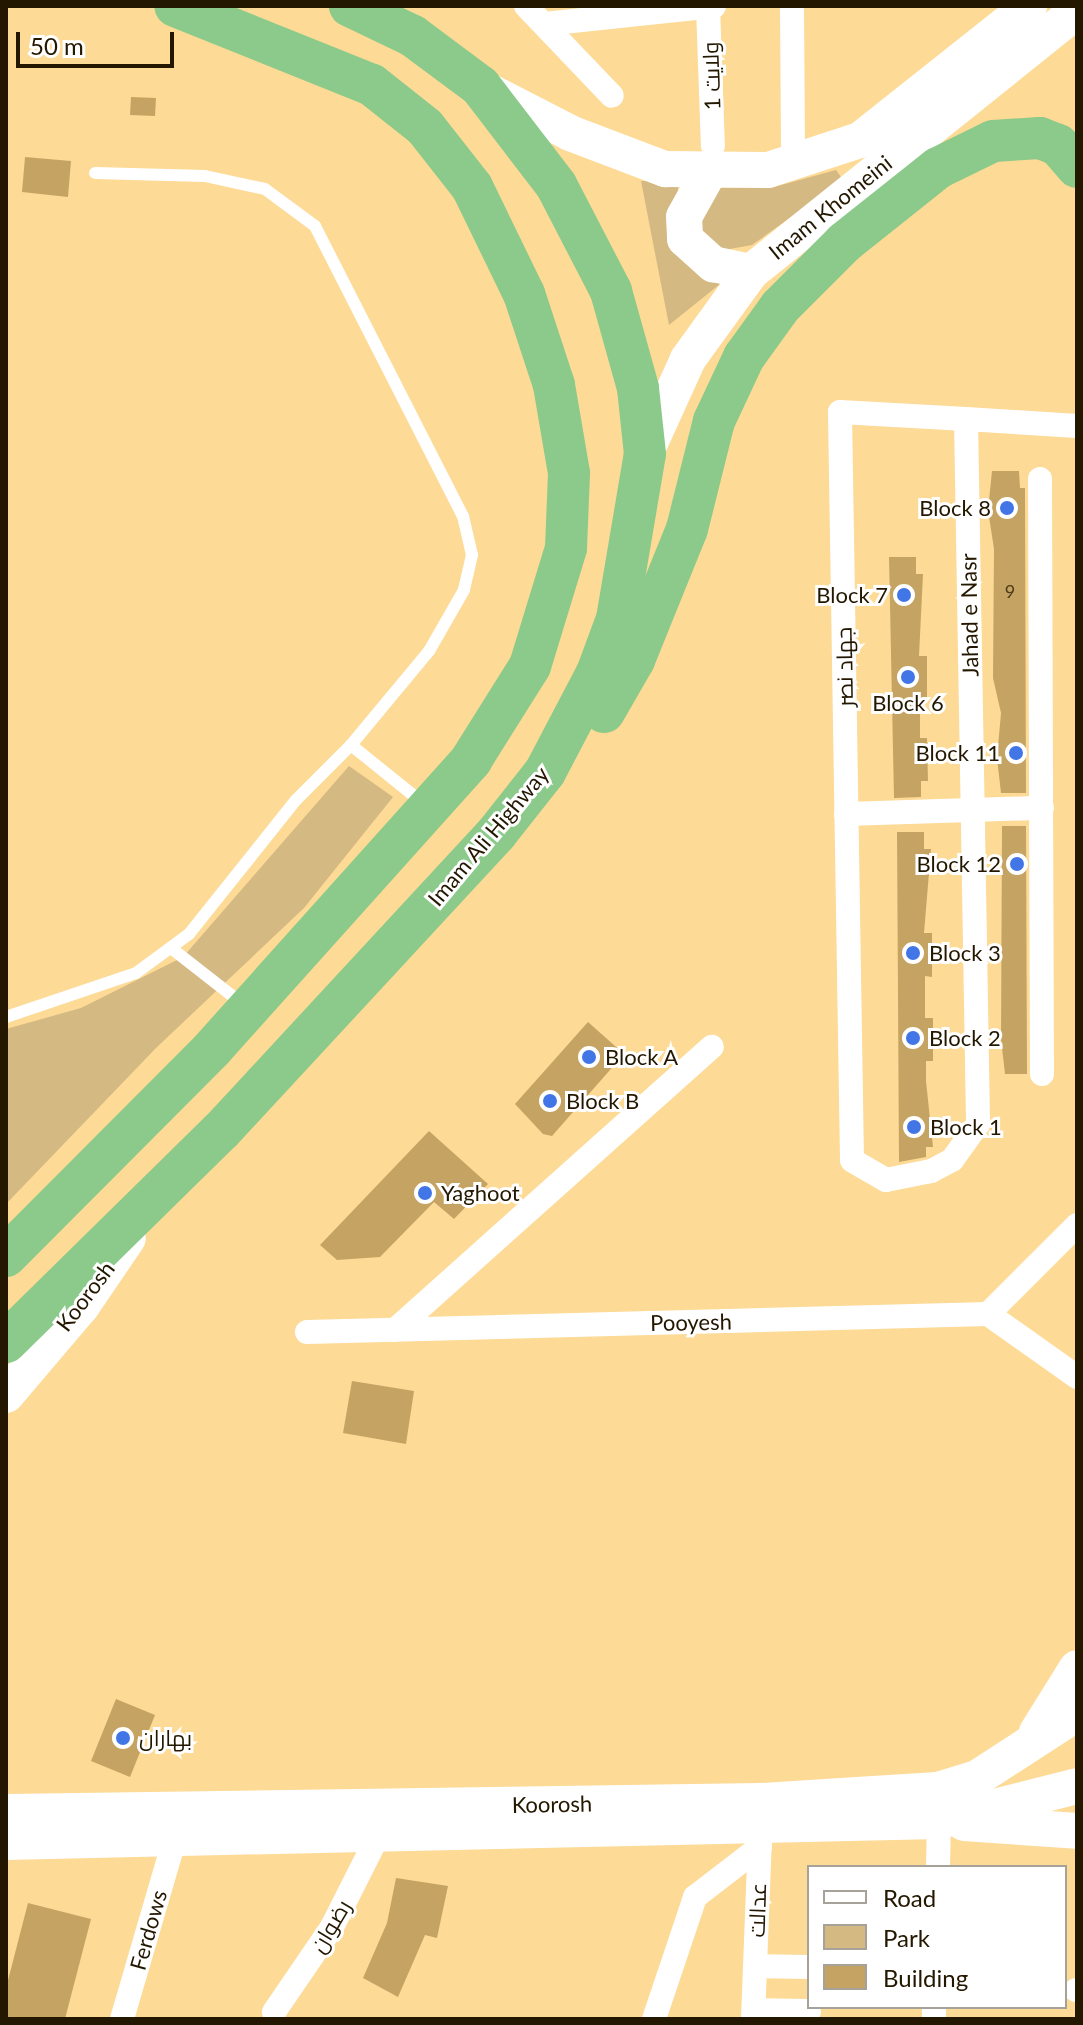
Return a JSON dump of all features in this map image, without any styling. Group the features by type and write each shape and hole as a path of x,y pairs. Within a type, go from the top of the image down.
{"highway":[{"path":"6,1256 178,1085 431,809 506,708 530,666 559,585 569,473 540,337 501,240 472,187 425,127 372,85 175,6"},
{"name":"Imam Ali Highway","path":"6,1342 221,1131 496,834 545,772 597,673 634,548 645,454 638,388 611,291 556,185 480,86 413,36 350,6"},
{"path":"496,834 571,768 634,660 687,529 714,421 744,357 780,307 845,242 938,168 993,141 1040,138 1058,145 1077,167"},
{"path":"247,1011 242,1040 249,1052 286,1060"},
{"path":"178,1085 210,1098 221,1131"}],"main road":[{"name":"Imam Khomeini","path":"645,454 688,359 751,272 1077,11"},
{"name":"Imam Khomeini","path":"480,86 611,151 665,169 711,159 793,164 860,140 1051,29"},
{"path":"711,159 684,217 685,239 713,264 751,272"},
{"name":"Koorosh","path":"6,1395 81,1307 158,1193"},
{"path":"1016,1754 1053,1711 1077,1668"},
{"name":"Koorosh","path":"6,1812 760,1825 938,1790 977,1778 1077,1713"},
{"name":"Koorosh","path":"6,1842 174,1841 939,1821 1077,1786"},
{"path":"939,1821 1077,1831"}],"street":[{"path":"526,6 543,15 612,96"},
{"path":"543,15 710,6"},
{"name":"ولایت 1","path":"710,6 711,159"},
{"path":"792,6 793,164"},
{"name":"جهاد نصر","path":"846,814 840,412 1077,426"},
{"name":"Jahad e Nasr","path":"846,814 852,1160 886,1180 931,1171 952,1160 978,1124 966,419"},
{"path":"1040,479 1042,1074"},
{"path":"846,814 1042,808"},
{"path":"395,1330 712,1047"},
{"path":"1077,1225 988,1314 1077,1377"},
{"name":"Pooyesh","path":"307,1332 988,1314"},
{"path":"938,1865 939,1821"},
{"path":"654,2019 695,1897 760,1825"},
{"name":"عدالت","path":"754,2015 760,1825"},
{"name":"رضوان","path":"274,2012 332,1927 378,1836"},
{"name":"Ferdows","path":"122,2019 174,1841"},
{"path":"755,1966 807,1967"},
{"path":"754,2015 809,2011"}],"lane":[{"path":"6,1017 136,973 171,948 351,745 429,651 464,590 472,555 463,516 315,226 265,189 205,176 95,173"},
{"path":"351,745 431,809"},
{"path":"171,948 247,1011"}],"green space":[{"path":"836,170 843,180 752,245 724,250 701,236 698,210 719,188 774,187"},
{"path":"641,181 679,181 673,233 725,280 669,325"},
{"path":"349,766 393,797 304,908 156,1048 6,1204 6,1029 81,1008 183,957"}],"building":[{"path":"131,97 156,98 155,116 130,115"},
{"path":"25,157 71,161 68,197 22,192"},
{"path":"992,471 1019,471 1020,488 1025,488 1026,793 1001,793 997,758 1001,713 993,678 994,549 988,510"},
{"path":"889,557 916,557 916,574 923,574 919,656 927,656 927,700 920,700 920,738 927,738 928,781 921,781 921,797 894,798"},
{"path":"1002,826 1026,826 1027,1074 1005,1074 1001,1039"},
{"path":"897,832 924,832 924,849 931,849 924,933 932,933 932,977 925,976 925,1018 933,1018 933,1061 926,1061 926,1081 933,1147 926,1147 926,1157 899,1162"},
{"path":"588,1022 624,1054 552,1136 543,1134 515,1104"},
{"name":"Yaghoot","path":"429,1131 488,1184 454,1219 434,1202 380,1257 337,1260 320,1245"},
{"path":"352,1381 414,1391 406,1444 343,1433"},
{"name":"بهاران","path":"116,1699 155,1715 130,1777 91,1761"},
{"path":"396,1878 448,1886 437,1938 425,1935 398,1997 363,1978 387,1923"},
{"path":"28,1903 91,1919 65,2019 6,2019 6,1988"}],"place":[{"name":"Block 8","path":"1007,508"},
{"name":"Block 7","path":"904,595"},
{"name":"Block 6","path":"908,677"},
{"name":"Block 11","path":"1016,753"},
{"name":"Block 12","path":"1017,864"},
{"name":"Block 3","path":"913,953"},
{"name":"Block 2","path":"913,1038"},
{"name":"Block A","path":"589,1057"},
{"name":"Block B","path":"550,1101"},
{"name":"Block 1","path":"914,1127"},
{"name":"Yaghoot","path":"425,1193"},
{"name":"بهاران","path":"123,1738"}]}
